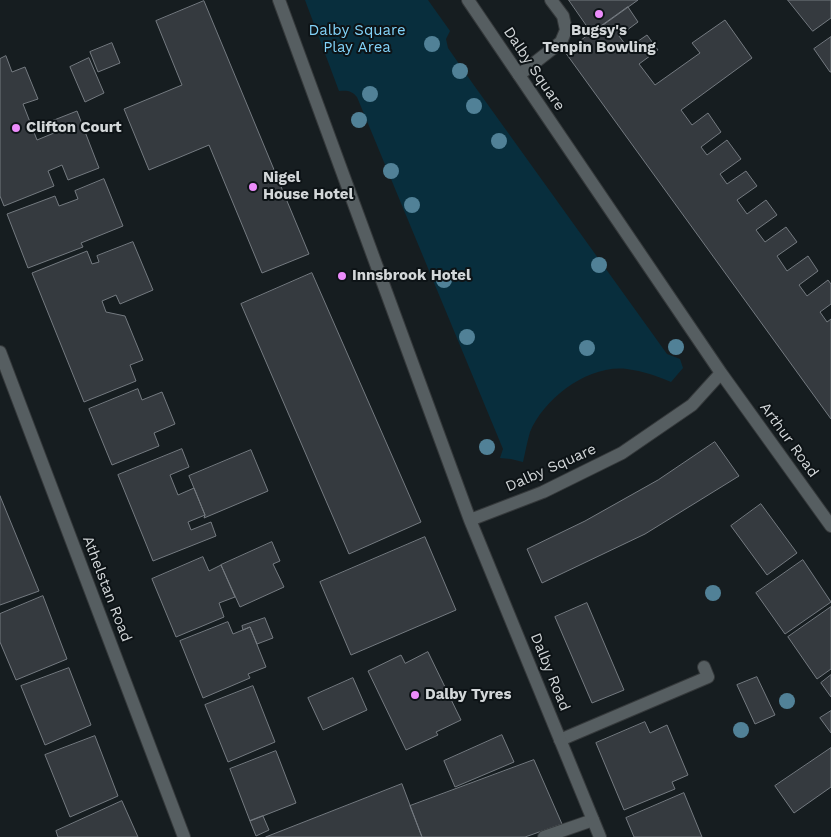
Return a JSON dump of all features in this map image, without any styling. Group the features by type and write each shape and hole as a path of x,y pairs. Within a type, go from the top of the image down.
{"street":[{"path":"279,0 470,520"},
{"name":"Dalby Square","path":"468,0 721,373 692,405 622,453 543,492 470,520"},
{"path":"519,75 561,42 566,30 563,16 551,0"},
{"name":"Athelstan Road","path":"0,352 184,837"},
{"name":"Arthur Road","path":"721,373 831,526"},
{"name":"Dalby Road","path":"470,520 600,837"},
{"path":"560,740 708,677 704,667"},
{"path":"544,837 593,820"}],"green space":[{"name":"Dalby Square Play Area","path":"305,0 428,0 450,31 446,39 448,48 473,84 667,354 680,359 683,368 671,382 650,374 627,369 612,369 583,378 557,396 537,419 530,432 523,462 500,458 503,449 357,97 349,91 339,91"}],"building":[{"name":"Bugsy's Tenpin Bowling","path":"569,0 638,0 592,33"},
{"path":"788,0 831,0 831,18 813,31"},
{"path":"204,1 309,254 262,273 209,145 149,170 124,109 182,85 156,21"},
{"path":"628,7 638,22 619,36 628,48 647,35 658,50 639,64 655,85 700,53 692,43 725,20 752,58 681,110 692,125 708,113 721,132 701,147 707,155 727,140 741,159 720,174 727,184 746,171 757,186 737,200 747,214 766,200 777,215 756,230 765,242 786,227 797,242 777,256 787,271 808,256 818,271 799,285 807,296 828,280 831,284 831,304 820,312 827,322 831,319 831,419 565,52"},
{"path":"831,37 831,72 830,72 814,49"},
{"path":"112,43 120,63 98,72 90,52"},
{"name":"Clifton Court","path":"6,56 12,72 25,67 38,99 23,104 37,140 54,133 49,122 77,111 99,168 68,180 62,165 48,171 54,186 4,206 0,196 0,59"},
{"path":"89,58 104,93 85,102 70,67"},
{"path":"104,179 123,226 81,243 83,247 28,268 7,214 55,196 59,206 78,199 75,191"},
{"path":"133,242 153,290 120,304 116,295 102,301 106,312 125,316 143,360 130,365 136,381 84,402 32,273 87,251 92,264 99,262 97,256"},
{"path":"312,273 421,522 349,554 241,304"},
{"path":"138,389 142,400 162,392 175,424 154,433 159,446 112,465 89,409"},
{"path":"715,442 739,476 645,534 542,583 527,549 585,521 658,480"},
{"path":"182,449 189,467 170,475 178,495 194,488 205,515 188,522 191,530 211,522 216,536 153,561 118,475"},
{"path":"251,450 268,491 204,518 205,515 189,476"},
{"path":"0,496 39,591 0,605"},
{"path":"761,504 797,553 767,575 731,526"},
{"path":"425,537 456,610 351,655 320,582"},
{"path":"272,542 280,561 273,564 284,587 240,607 221,565"},
{"path":"203,557 209,571 221,565 235,597 219,603 224,617 176,637 152,579"},
{"path":"803,560 831,602 785,634 756,593"},
{"path":"43,596 67,659 16,680 0,642 0,614"},
{"path":"587,603 624,690 592,703 555,617"},
{"path":"831,607 831,669 817,679 788,637"},
{"path":"265,618 273,638 257,644 250,627 243,630 242,626"},
{"path":"228,622 233,634 250,627 266,667 248,674 250,678 203,698 180,641"},
{"name":"Dalby Tyres","path":"428,652 461,720 436,732 438,735 406,750 368,671 401,655 405,663"},
{"path":"69,668 91,725 45,745 21,686"},
{"path":"831,675 831,697 821,683"},
{"path":"757,677 775,715 755,724 737,685"},
{"path":"353,678 367,710 323,730 308,698"},
{"path":"253,686 275,742 228,762 205,705"},
{"path":"831,711 831,733 820,718"},
{"path":"645,722 650,733 667,725 688,775 672,782 675,789 624,810 596,743"},
{"path":"502,735 514,762 455,787 444,761"},
{"path":"95,736 118,796 70,817 45,755"},
{"path":"831,748 831,787 794,813 775,786"},
{"path":"276,751 296,803 250,821 230,769"},
{"path":"534,760 562,824 525,837 422,837 410,806"},
{"path":"402,784 422,837 266,837"},
{"path":"684,793 702,837 634,837 626,818"},
{"path":"122,801 138,837 58,837 56,831"},
{"path":"263,816 269,830 256,836 250,821"}],"place":[{"name":"Bugsy's Tenpin Bowling","path":"599,14"},
{"name":"Clifton Court","path":"16,128"},
{"name":"Nigel House Hotel","path":"253,187"},
{"name":"Innsbrook Hotel","path":"342,276"},
{"name":"Dalby Tyres","path":"415,695"}]}
